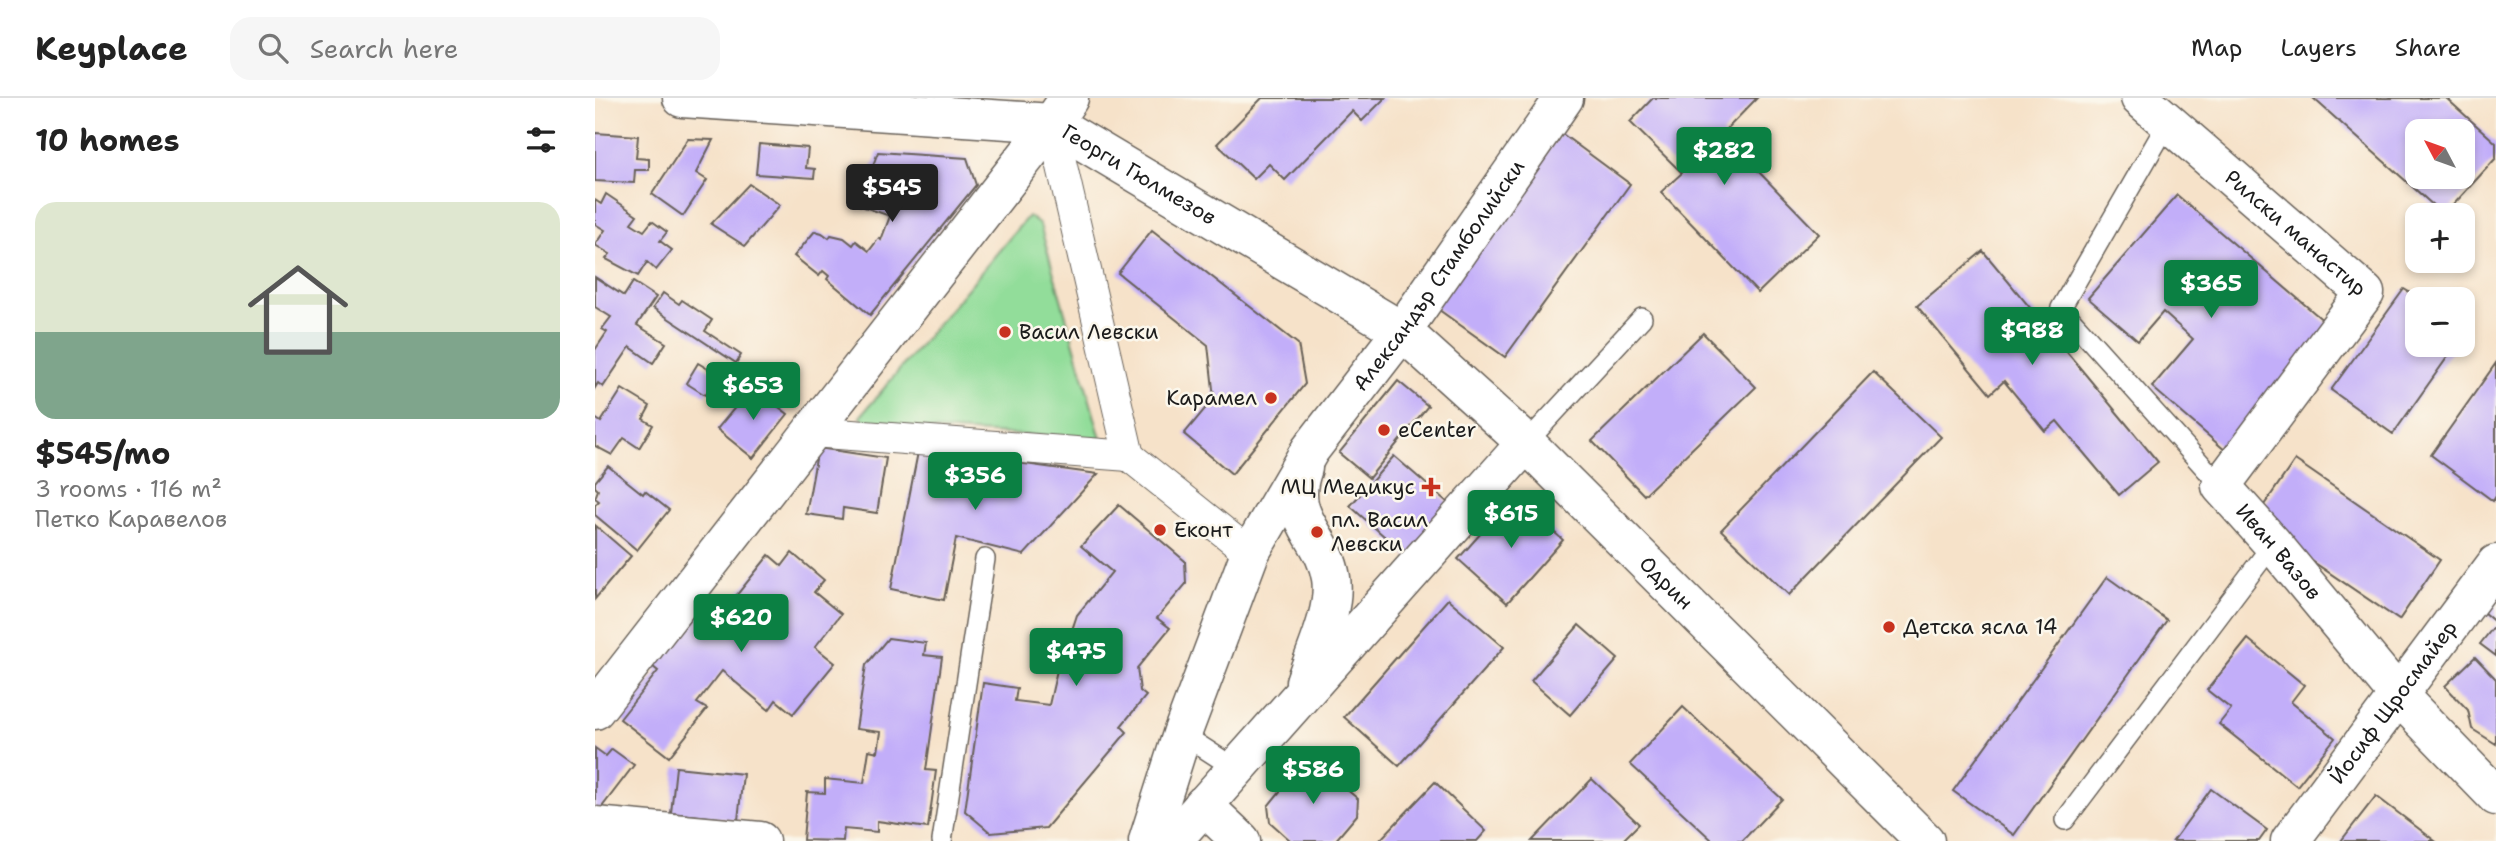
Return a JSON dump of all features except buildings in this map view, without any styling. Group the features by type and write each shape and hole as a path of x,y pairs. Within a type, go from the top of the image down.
{"street":[{"name":"Георги Гюлмезов","path":"683,98 1061,110 1402,331"},
{"name":"Александър Стамболийски","path":"1310,450 1402,331 1564,98"},
{"name":"Рилски манастир","path":"2140,98 2365,293 2221,486"},
{"path":"595,710 1061,110"},
{"path":"1061,110 1129,456"},
{"name":"Одрин","path":"1402,331 1526,443 1925,841"},
{"path":"812,432 1129,456 1250,553"},
{"path":"1172,841 1526,443"},
{"path":"1300,698 1331,603 1331,580 1326,560 1302,517 1297,502 1298,486 1310,450"},
{"path":"1148,841 1182,734 1250,553 1310,450"},
{"name":"Иван Вазов","path":"2221,486 2399,695 2496,796"},
{"name":"Йосиф Щросмайер","path":"2290,841 2496,564"},
{"path":"1203,805 1241,841"},
{"path":"595,826 760,841"}],"lane":[{"name":"Иван Вазов","path":"2168,124 2061,308 2221,486"},
{"path":"1526,443 1641,318"},
{"path":"2065,820 2273,544"},
{"path":"942,841 985,559"},
{"path":"1182,734 1236,769"}],"green space":[{"path":"1028,216 1040,225 1101,439 876,427 860,417"}],"place":[{"name":"Васил Левски","path":"1005,332"},
{"name":"Карамел","path":"1271,398"},
{"name":"eCenter","path":"1384,430"},
{"name":"МЦ Медикус","path":"1431,487"},
{"name":"Еконт","path":"1160,530"},
{"name":"пл. Васил Левски","path":"1317,532"},
{"name":"Детска ясла 14","path":"1889,627"}]}
